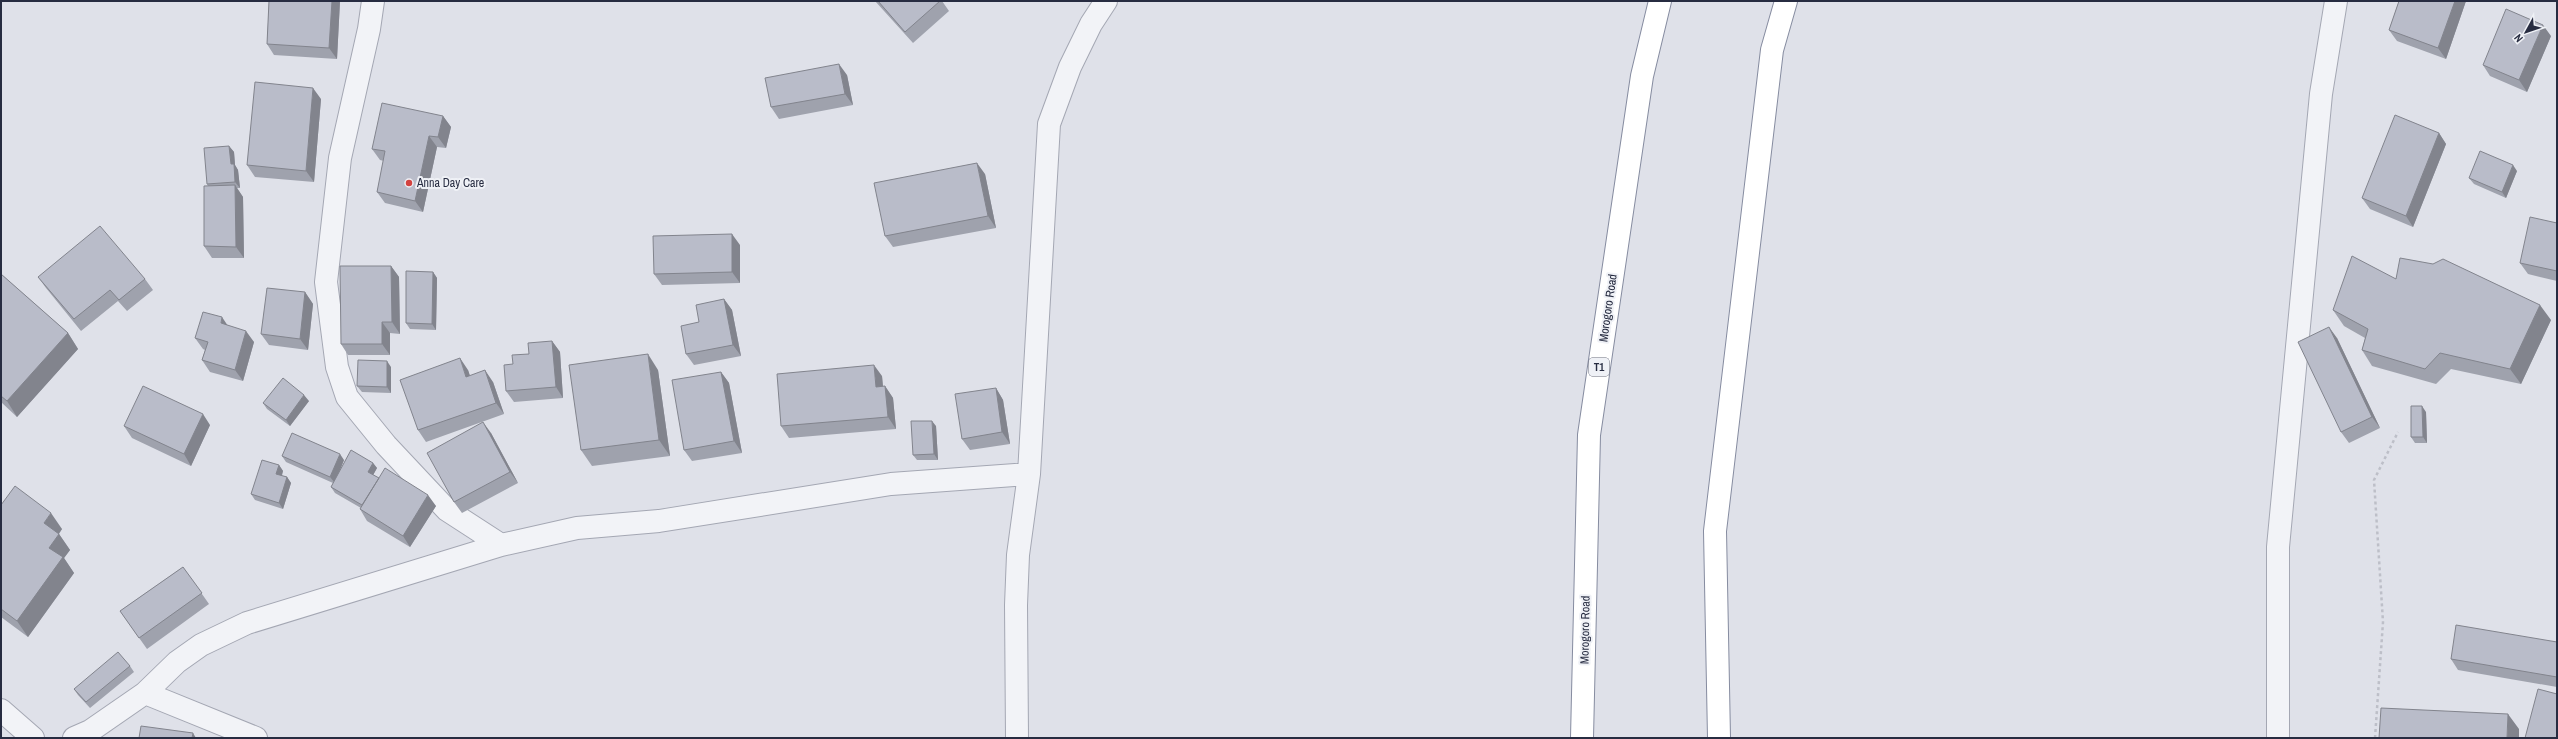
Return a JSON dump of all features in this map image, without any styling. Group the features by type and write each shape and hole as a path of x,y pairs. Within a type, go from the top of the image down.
{"highway":[{"name":"Morogoro Road","path":"1582,738 1589,435 1642,76 1660,1"},
{"path":"1719,738 1715,531 1772,50 1786,1"}],"street":[{"path":"373,1 369,29 340,158 326,282 338,367 347,397 386,445 447,510 501,545"},
{"path":"1017,738 1017,576 1029,474 1049,124 1070,67 1091,24 1106,1"},
{"path":"2278,738 2278,547 2321,94 2336,1"},
{"path":"74,738 90,731 145,693 177,662 201,645 247,623 501,545 577,528 659,521 891,484 1029,474"},
{"path":"145,693 256,738"},
{"path":"1,710 33,738"}],"path":[{"path":"2375,738 2383,622 2374,480 2398,432"}],"building":[{"path":"269,1 332,1 329,48 267,44"},
{"path":"878,1 940,1 905,32"},
{"path":"2399,1 2455,1 2438,48 2389,30"},
{"path":"2506,9 2543,25 2519,80 2483,65"},
{"path":"839,64 845,94 771,107 765,78"},
{"path":"255,82 313,88 306,171 247,165"},
{"name":"Anna Day Care","path":"382,103 443,116 438,137 429,136 415,201 377,192 385,151 372,149"},
{"path":"2395,115 2439,133 2406,216 2362,198"},
{"path":"229,146 231,164 234,164 235,182 207,184 204,148"},
{"path":"2480,151 2513,165 2502,192 2469,178"},
{"path":"977,163 988,216 885,236 874,183"},
{"path":"235,185 236,247 204,246 204,186"},
{"path":"2530,217 2557,223 2557,271 2520,263"},
{"path":"100,226 145,279 119,300 110,290 74,319 38,277"},
{"path":"732,234 732,272 654,274 653,236"},
{"path":"2352,256 2396,279 2400,258 2433,264 2443,259 2540,305 2510,369 2440,353 2425,369 2362,350 2368,329 2333,310"},
{"path":"340,266 391,266 392,322 382,322 382,344 341,344"},
{"path":"406,271 433,272 432,324 406,323"},
{"path":"1,274 68,333 7,401 1,396"},
{"path":"267,288 305,292 300,339 261,334"},
{"path":"724,299 733,345 686,354 681,326 699,322 696,305"},
{"path":"203,312 222,317 221,323 246,331 235,370 202,360 208,342 195,338"},
{"path":"2329,327 2372,417 2341,432 2298,342"},
{"path":"552,341 556,387 506,391 504,365 513,364 512,355 529,354 528,343"},
{"path":"648,354 659,440 581,450 569,365"},
{"path":"460,358 466,377 485,370 496,403 418,430 400,380"},
{"path":"358,360 387,361 387,387 357,386"},
{"path":"874,365 876,387 885,386 888,417 781,426 777,374"},
{"path":"721,372 734,441 684,450 672,380"},
{"path":"283,378 304,395 286,420 263,403"},
{"path":"143,386 203,414 184,454 124,426"},
{"path":"996,388 1002,432 962,439 955,394"},
{"path":"2411,406 2422,406 2423,437 2411,437"},
{"path":"911,421 932,421 934,454 913,455"},
{"path":"483,422 510,472 454,502 427,453"},
{"path":"292,433 340,454 330,477 282,456"},
{"path":"351,450 373,463 368,472 379,478 362,505 331,487"},
{"path":"262,460 279,465 276,474 287,477 279,503 251,494"},
{"path":"385,468 428,495 403,536 360,509"},
{"path":"15,486 51,513 44,523 59,534 49,548 63,557 17,621 1,609 1,505"},
{"path":"183,567 202,593 139,638 120,611"},
{"path":"2456,625 2557,642 2557,677 2451,659"},
{"path":"118,652 130,666 86,702 74,689"},
{"path":"2538,689 2557,694 2557,738 2525,738"},
{"path":"2381,708 2508,714 2507,738 2379,738"},
{"path":"141,726 193,733 192,738 139,738"}],"place":[{"name":"Anna Day Care","path":"409,183"}]}
